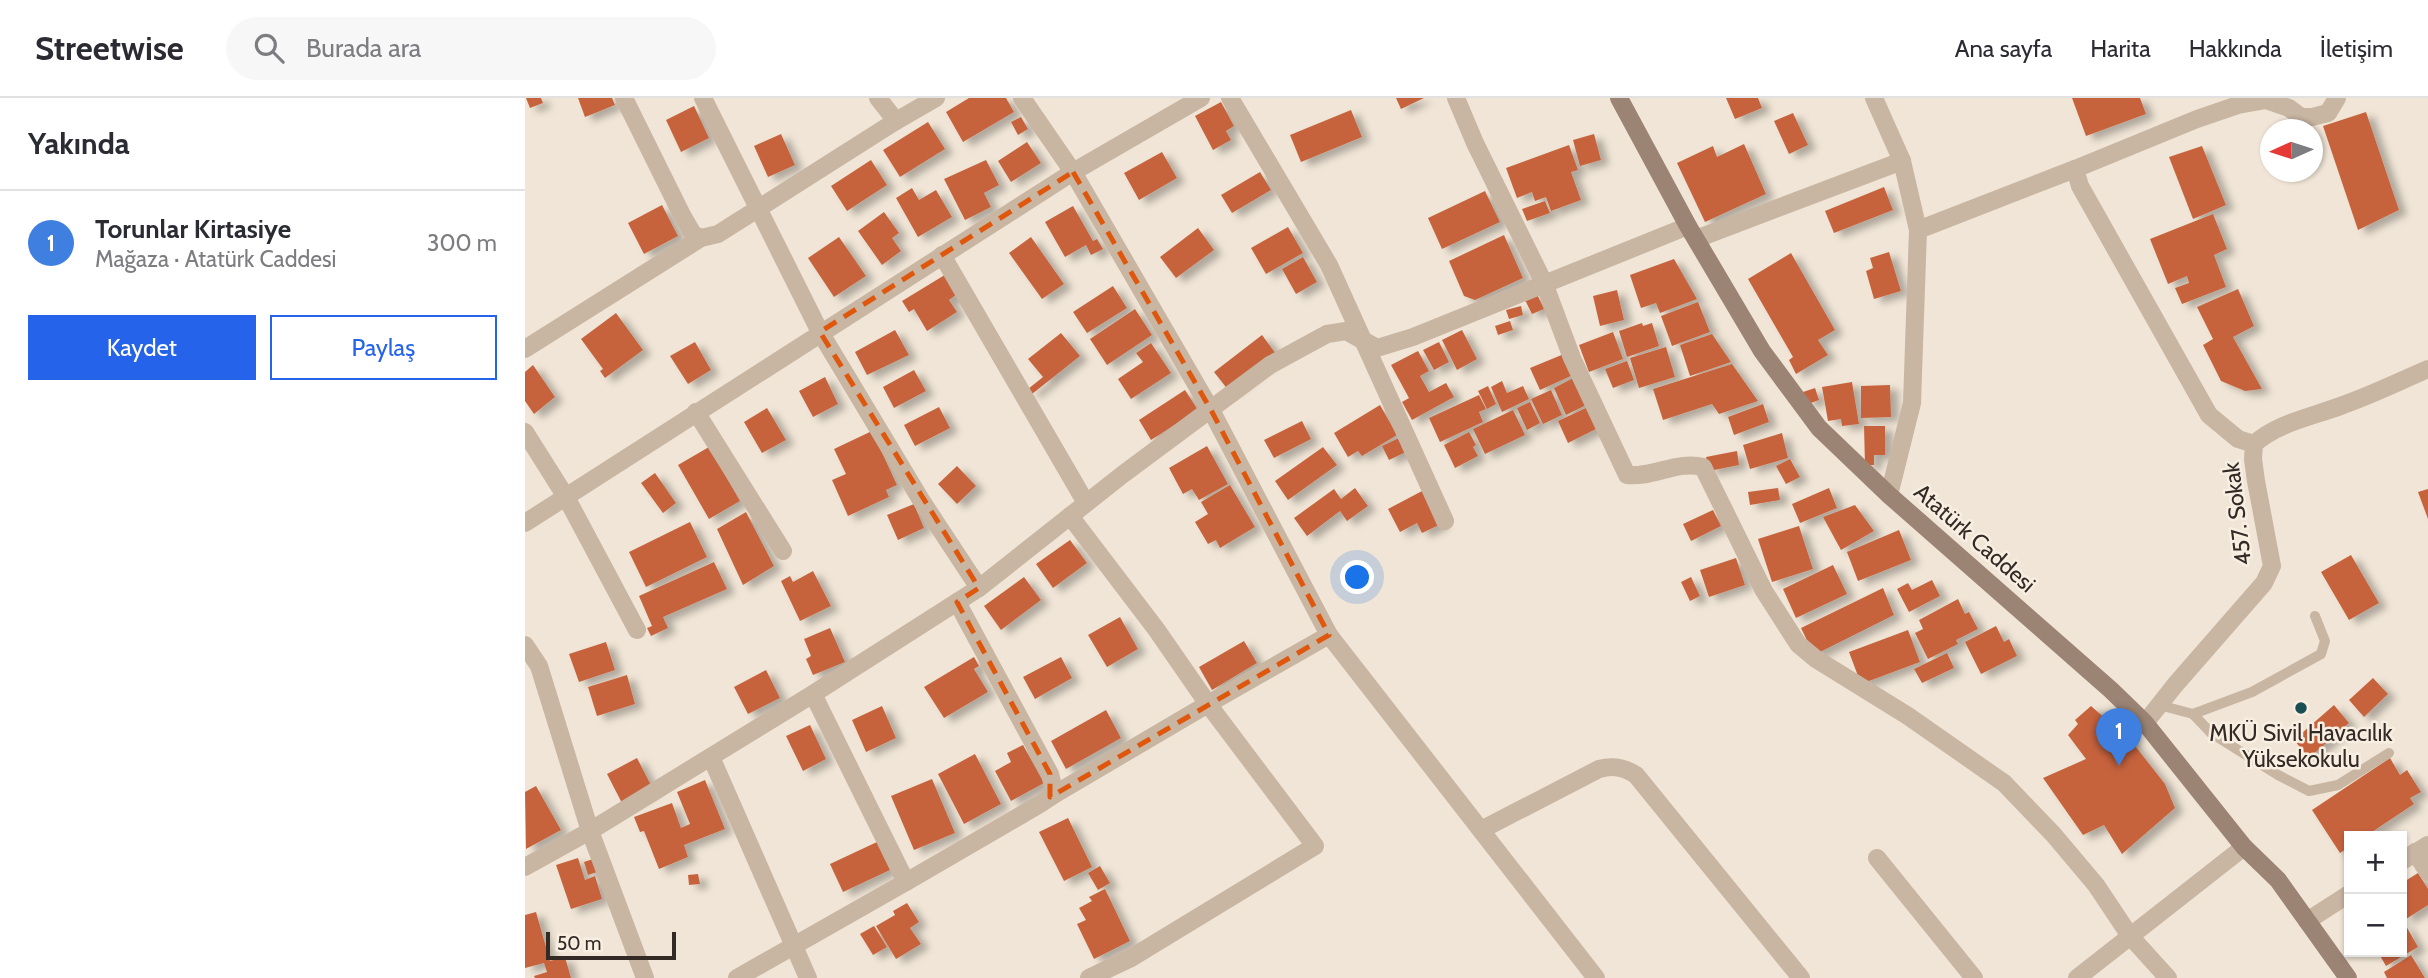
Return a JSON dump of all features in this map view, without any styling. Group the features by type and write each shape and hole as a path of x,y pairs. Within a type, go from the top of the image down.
{"main road":[{"name":"Atatürk Caddesi","path":"1619,98 1692,233 1762,351 1819,428 1889,495 2145,723 2244,847 2278,880 2347,978"}],"street":[{"path":"624,98 682,215 693,234 701,239"},
{"path":"703,98 820,332 921,500 979,588"},
{"path":"879,98 896,121"},
{"path":"525,349 701,239 718,234 936,98"},
{"path":"1022,98 1073,172 1211,410 1329,635 1596,978"},
{"path":"525,523 1073,172 1201,98"},
{"path":"1230,98 1329,265 1445,521"},
{"path":"1456,98 1475,143 1544,283 1572,358 1627,475 1637,476 1693,464 1703,467 1764,591 1798,644 1816,659 1908,716 2004,783 2053,834 2096,885 2130,936 2168,978"},
{"path":"1874,98 1902,161 1918,230 1912,402 1889,495"},
{"path":"1918,230 2075,169 2227,103 2266,100 2289,108 2301,117 2312,117 2328,113 2337,98"},
{"path":"525,867 590,831 711,757 979,588 1086,503 1270,366 1327,334 1346,331 1377,348 1413,337 1544,283 1902,161"},
{"path":"2075,169 2080,186 2209,415 2238,439 2254,444"},
{"path":"942,255 1086,503"},
{"name":"457. Sokak","path":"2145,723 2264,583 2272,566 2256,481 2254,444 2266,433 2343,405 2428,369"},
{"path":"696,412 783,551"},
{"path":"525,432 566,497 637,630"},
{"path":"1070,516 1315,846 1131,958 1089,978"},
{"path":"957,601 1050,774 1055,794 1051,797"},
{"path":"737,978 1329,635"},
{"path":"525,645 539,666 590,831 645,978"},
{"path":"813,694 905,882"},
{"path":"711,757 808,978"},
{"path":"1481,830 1599,769 1614,766 1629,771 1636,775 1801,978"},
{"path":"2077,978 2244,847"},
{"path":"2415,853 2428,872"},
{"path":"1877,858 1974,978"},
{"path":"2307,921 2344,897"}],"lane":[{"path":"2193,714 2252,692 2321,654 2325,641 2315,616"},
{"path":"2159,705 2193,714 2211,733 2309,791 2338,785 2389,753"}],"highlighted area":[{"path":"1073,172 1211,410 1329,635 1050,797 1050,774 957,602 979,588 820,332"}],"building":[{"path":"526,98 541,98 543,103 530,108"},
{"path":"578,98 612,98 615,105 585,117"},
{"path":"969,98 1006,98 1014,112 963,142 946,112"},
{"path":"1396,98 1424,98 1401,109"},
{"path":"1726,98 1758,98 1762,108 1735,119"},
{"path":"2072,98 2140,98 2146,114 2086,136"},
{"path":"1221,102 1234,126 1226,131 1231,140 1213,150 1195,116"},
{"path":"694,106 709,138 681,152 666,120"},
{"path":"1351,110 1362,137 1301,162 1290,135"},
{"path":"2366,112 2399,210 2358,230 2323,126"},
{"path":"1793,113 1808,145 1789,154 1774,121"},
{"path":"1021,117 1028,129 1018,135 1011,122"},
{"path":"928,122 945,149 900,177 883,150"},
{"path":"781,134 795,165 768,177 754,146"},
{"path":"1594,134 1601,160 1580,166 1573,140"},
{"path":"1027,142 1041,163 1011,182 998,161"},
{"path":"1744,144 1766,194 1705,222 1677,163 1713,146 1717,157"},
{"path":"1569,145 1578,170 1571,172 1581,200 1551,211 1546,197 1535,201 1532,192 1517,198 1506,168"},
{"path":"2202,146 2226,205 2193,219 2169,157"},
{"path":"1162,152 1177,178 1139,200 1124,173"},
{"path":"871,160 887,185 847,211 831,186"},
{"path":"986,160 999,185 984,193 991,207 965,220 944,179"},
{"path":"1260,172 1271,190 1232,213 1221,195"},
{"path":"1884,187 1893,210 1834,233 1825,211"},
{"path":"912,188 919,200 936,190 952,217 918,237 896,198"},
{"path":"1485,191 1500,222 1442,249 1428,218"},
{"path":"1545,201 1550,213 1527,221 1522,209"},
{"path":"662,205 678,236 644,254 628,223"},
{"path":"1073,206 1093,241 1097,239 1103,249 1091,255 1086,245 1065,257 1045,222"},
{"path":"884,212 899,233 892,238 901,251 882,265 858,231"},
{"path":"2213,214 2227,249 2214,255 2226,287 2182,304 2175,288 2189,283 2187,276 2168,284 2150,239"},
{"path":"1288,227 1303,253 1266,274 1251,248"},
{"path":"1198,228 1214,250 1176,278 1160,257"},
{"path":"1504,235 1523,278 1475,300 1464,296 1449,261"},
{"path":"839,237 866,276 834,297 808,258"},
{"path":"1031,237 1064,284 1042,299 1009,253"},
{"path":"1889,252 1901,291 1874,299 1866,271 1873,268 1870,258"},
{"path":"1791,253 1835,330 1818,340 1828,355 1796,374 1789,360 1793,357 1748,279"},
{"path":"1303,257 1317,282 1296,294 1282,269"},
{"path":"1674,259 1697,299 1660,313 1656,303 1641,308 1630,275"},
{"path":"948,273 960,292 949,300 957,312 927,331 914,309 909,312 902,301"},
{"path":"1113,286 1127,308 1087,333 1073,312"},
{"path":"2238,289 2254,326 2233,337 2262,389 2245,391 2221,381 2203,345 2213,339 2197,307"},
{"path":"1617,290 1624,320 1600,326 1593,296"},
{"path":"1537,294 1544,309 1532,314 1525,300"},
{"path":"1698,302 1710,332 1672,346 1661,316"},
{"path":"1521,306 1523,315 1509,319 1506,310"},
{"path":"1135,309 1152,335 1107,365 1090,339"},
{"path":"616,313 643,350 605,378 600,371 603,369 581,339"},
{"path":"1510,321 1513,330 1498,335 1495,326"},
{"path":"1642,323 1643,326 1652,323 1659,346 1627,357 1619,331"},
{"path":"895,330 909,355 867,375 855,352"},
{"path":"1462,330 1477,359 1457,370 1442,340"},
{"path":"1613,332 1623,359 1589,372 1579,345"},
{"path":"1061,333 1080,356 1032,394 1028,389 1043,377 1028,359"},
{"path":"1712,334 1731,362 1690,376 1680,345"},
{"path":"1262,335 1276,354 1229,391 1214,372"},
{"path":"695,342 711,370 688,384 670,356"},
{"path":"1439,342 1449,362 1434,370 1423,350"},
{"path":"1151,343 1171,373 1131,399 1118,379 1143,362 1136,353"},
{"path":"1666,347 1675,377 1639,388 1630,358"},
{"path":"1418,351 1429,371 1420,376 1429,392 1446,383 1454,397 1412,420 1402,402 1409,398 1391,365"},
{"path":"1564,354 1573,375 1540,390 1530,368"},
{"path":"1627,361 1634,380 1613,388 1605,369"},
{"path":"1732,364 1758,401 1719,414 1712,404 1663,420 1653,389"},
{"path":"533,365 555,397 534,414 525,401 525,372"},
{"path":"914,370 926,391 894,408 883,387"},
{"path":"1577,376 1590,403 1566,415 1554,388"},
{"path":"825,377 838,404 813,417 799,391"},
{"path":"1502,381 1507,393 1523,386 1529,399 1502,412 1491,387"},
{"path":"1852,382 1859,424 1842,426 1841,419 1828,421 1822,387"},
{"path":"1890,385 1891,417 1861,418 1861,386"},
{"path":"1488,386 1496,404 1487,409 1478,391"},
{"path":"1815,388 1819,400 1808,404 1803,392"},
{"path":"1185,390 1198,410 1151,440 1139,420"},
{"path":"1551,390 1562,415 1543,424 1531,399"},
{"path":"1479,395 1486,409 1479,412 1483,422 1440,442 1429,418"},
{"path":"1530,402 1540,423 1527,430 1517,408"},
{"path":"1763,404 1769,422 1734,435 1728,417"},
{"path":"1380,405 1397,435 1362,456 1358,451 1348,457 1334,433"},
{"path":"939,407 950,428 915,446 904,425"},
{"path":"1588,407 1598,428 1568,443 1558,421"},
{"path":"767,408 786,440 762,453 744,422"},
{"path":"1513,410 1525,435 1485,454 1473,429"},
{"path":"1302,421 1311,439 1274,458 1264,440"},
{"path":"1864,426 1885,426 1885,455 1874,455 1874,465 1865,465"},
{"path":"872,431 897,485 886,490 889,497 848,516 832,480 846,474 834,449"},
{"path":"1469,432 1478,456 1455,468 1444,445"},
{"path":"1782,433 1788,458 1750,469 1743,445"},
{"path":"1399,438 1406,452 1389,460 1382,446"},
{"path":"1207,446 1228,484 1199,500 1192,489 1183,494 1169,468"},
{"path":"709,447 740,501 709,519 678,465"},
{"path":"1323,447 1337,465 1288,500 1275,481"},
{"path":"1737,451 1739,465 1709,471 1706,457"},
{"path":"1790,459 1800,477 1786,484 1776,466"},
{"path":"957,466 976,486 957,504 938,484"},
{"path":"655,473 676,503 663,513 641,483"},
{"path":"1230,485 1255,527 1220,548 1216,540 1208,544 1195,522 1208,514 1201,502"},
{"path":"1355,488 1368,506 1347,521 1340,511 1307,536 1294,518 1334,489 1341,499"},
{"path":"1778,488 1780,500 1750,505 1748,492"},
{"path":"1829,488 1837,508 1800,523 1792,504"},
{"path":"2428,489 2428,519 2418,492"},
{"path":"1424,490 1441,524 1422,533 1417,523 1400,532 1388,509"},
{"path":"914,504 924,528 898,540 887,515"},
{"path":"1855,505 1874,531 1841,550 1823,517"},
{"path":"1713,510 1721,526 1691,541 1683,524"},
{"path":"746,512 774,566 743,585 717,529"},
{"path":"690,522 707,557 646,587 629,552"},
{"path":"1799,526 1813,569 1772,582 1758,539"},
{"path":"1899,530 1911,560 1858,581 1847,552"},
{"path":"1070,540 1087,563 1053,588 1036,564"},
{"path":"2351,555 2379,603 2349,620 2321,572"},
{"path":"1736,558 1745,585 1709,597 1700,570"},
{"path":"714,562 727,589 663,617 668,628 651,636 647,628 652,626 639,596"},
{"path":"1833,565 1847,594 1796,618 1783,589"},
{"path":"813,571 831,606 800,621 781,581 790,576 793,582"},
{"path":"1024,577 1041,600 1001,630 984,606"},
{"path":"1691,577 1700,596 1690,601 1681,582"},
{"path":"1932,580 1940,596 1909,612 1897,589 1908,583 1912,590"},
{"path":"1883,588 1894,615 1814,655 1801,628"},
{"path":"1958,599 1965,614 1969,612 1978,629 1956,640 1958,644 1928,659 1915,633 1923,629 1919,620"},
{"path":"1120,617 1138,649 1107,667 1088,635"},
{"path":"1996,626 2004,642 2009,639 2017,656 1981,674 1965,642"},
{"path":"830,628 845,662 813,675 806,659 811,656 804,639"},
{"path":"1908,630 1920,662 1861,684 1849,652"},
{"path":"1244,641 1257,663 1212,690 1199,667"},
{"path":"606,642 615,670 579,682 569,654"},
{"path":"1947,653 1954,668 1922,683 1914,669"},
{"path":"974,657 979,666 974,669 988,692 944,718 924,687"},
{"path":"1061,657 1072,678 1035,699 1023,677"},
{"path":"766,670 780,698 748,714 734,687"},
{"path":"627,675 635,704 597,716 588,687"},
{"path":"2373,678 2388,694 2364,717 2349,700"},
{"path":"2334,705 2349,723 2309,758 2294,740"},
{"path":"882,706 896,738 866,752 852,720"},
{"path":"2091,706 2132,742 2165,784 2175,808 2122,854 2104,825 2083,835 2043,778 2086,759 2068,735 2078,724 2075,720"},
{"path":"1106,710 1121,738 1066,769 1051,741"},
{"path":"810,725 826,759 803,771 786,736"},
{"path":"1023,745 1044,783 1011,801 995,771 1011,762 1007,753"},
{"path":"975,754 1001,804 964,824 938,774"},
{"path":"637,758 653,789 623,805 607,774"},
{"path":"2390,758 2400,775 2407,770 2421,792 2410,798 2414,804 2374,831 2344,831 2344,850 2340,853 2312,810"},
{"path":"932,779 955,833 914,850 891,796"},
{"path":"705,780 725,829 684,845 688,857 659,869 644,831 640,832 634,817 672,803 681,828 690,824 677,792"},
{"path":"536,786 561,830 526,849 525,792"},
{"path":"1068,818 1092,867 1064,881 1039,832"},
{"path":"877,842 890,870 843,892 830,864"},
{"path":"578,858 585,880 595,876 602,899 571,909 556,865"},
{"path":"593,859 597,872 588,875 584,862"},
{"path":"1100,866 1110,883 1098,890 1088,873"},
{"path":"2418,873 2428,889 2428,905 2407,918 2407,894 2407,880"},
{"path":"698,874 700,884 689,885 688,875"},
{"path":"1105,889 1130,941 1094,959 1077,924 1086,920 1079,908 1092,901 1089,897"},
{"path":"907,903 919,922 910,928 921,944 896,959 876,926 895,915 893,911"},
{"path":"536,912 550,961 565,957 571,978 535,978 534,976 547,972 544,963 525,968 525,915"},
{"path":"874,926 887,947 873,955 860,934"},
{"path":"2407,928 2418,947 2407,954"},
{"path":"2411,955 2425,978 2387,978 2384,972"},
{"path":"2381,957 2401,957 2386,966"}],"place":[{"name":"MKÜ Sivil Havacılık Yüksekokulu","path":"2301,708"},
{"name":"Torunlar Kirtasiye","path":"2119,766"}]}
